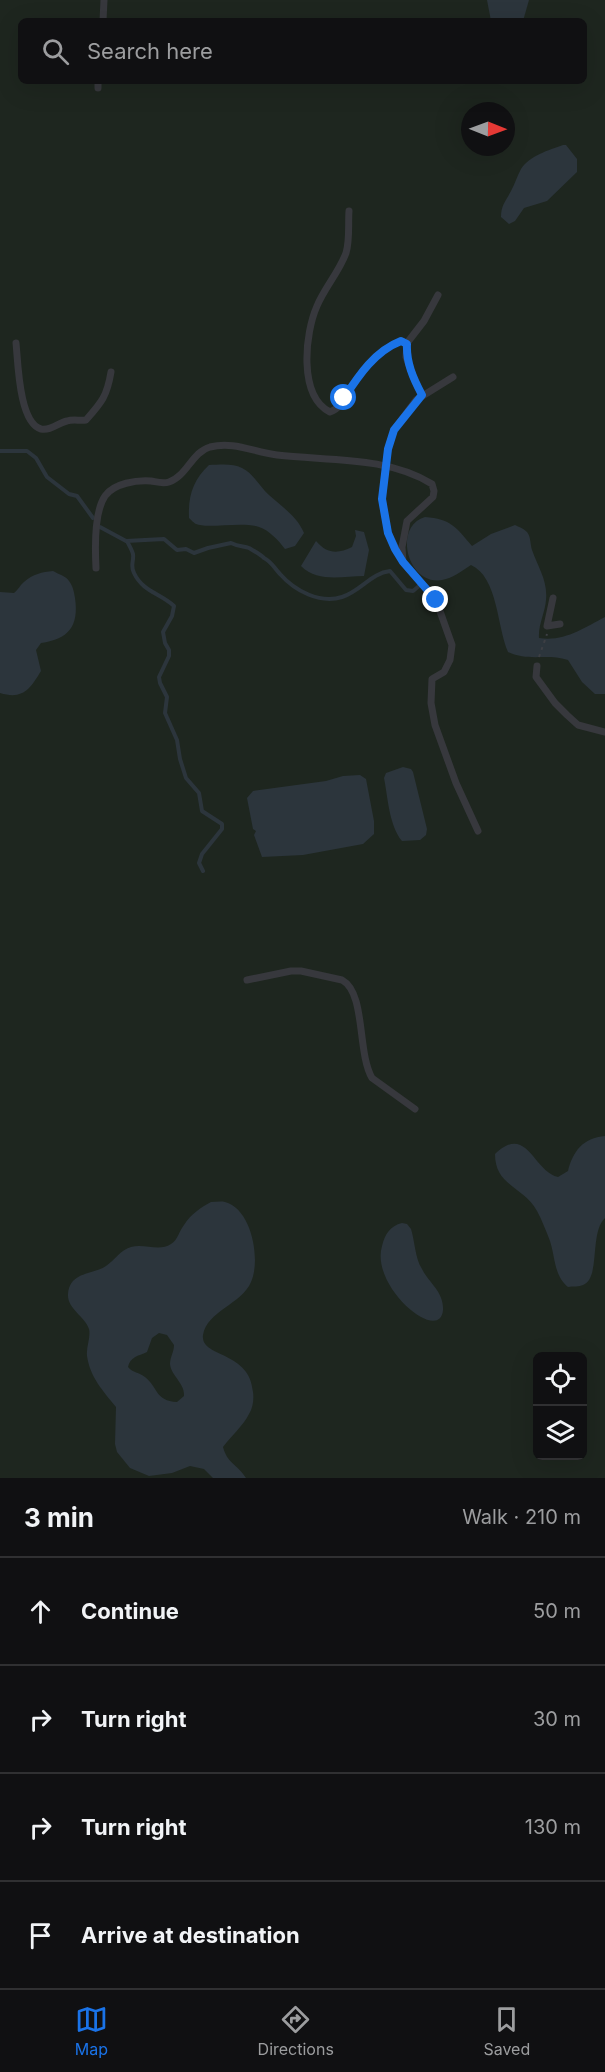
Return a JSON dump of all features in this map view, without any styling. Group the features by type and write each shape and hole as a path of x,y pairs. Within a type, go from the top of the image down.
{"lane":[{"path":"103,18 104,0"},
{"path":"349,211 347,249 317,306 308,338 308,375 315,398 323,408 330,412 338,409 353,384 378,354 401,341 407,344"},
{"path":"422,395 406,357 407,344 424,321 438,295"},
{"path":"16,343 23,401 35,426 42,429 49,429 68,420 86,420 103,400 108,390 111,372"},
{"path":"453,377 422,395 394,430 388,449 382,499 388,533 395,549 403,562 436,600 452,645 450,660 444,672 432,679 431,703 435,725 456,783 478,831"},
{"path":"96,568 97,528 105,496 116,486 148,481 165,483 172,481 206,448 229,444 274,454 387,466 421,477 432,484 434,491 429,501 407,521 402,547 403,562"},
{"path":"553,598 547,627 560,624"},
{"path":"537,666 536,676 555,703 567,715 578,725 605,732"},
{"path":"247,980 301,971 347,983 352,989 357,1005 361,1040 368,1071 372,1078 415,1109"}],"path":[{"path":"537,666 548,631"}],"shaded area":[{"path":"0,0 605,0 605,1478 0,1478"},
{"path":"487,0 529,0 524,18 490,18"},
{"path":"566,145 577,159 577,172 547,201 524,208 515,221 509,224 501,217 502,209 521,169 534,157"},
{"path":"209,465 234,465 250,473 301,527 304,533 295,546 285,549 270,533 252,525 195,524 189,518 191,496 199,477"},
{"path":"425,517 452,525 472,546 491,534 515,525 527,532 546,587 539,638 565,636 605,617 605,694 595,694 582,682 568,660 516,655 508,652 492,591 480,571 471,565 454,576 442,580 430,579 420,574 408,554 407,543 409,532 415,523"},
{"path":"355,530 364,532 369,550 364,576 323,577 301,566 316,541 333,552 352,547 356,536"},
{"path":"53,571 66,578 72,587 76,608 70,630 59,638 41,643 36,650 41,671 29,688 15,695 0,693 0,592 14,593 31,577"},
{"path":"403,767 413,772 427,829 426,835 420,840 402,841 394,827 390,811 384,778 386,773"},
{"path":"360,775 366,779 374,821 374,834 363,844 303,855 262,857 254,835 256,831 253,829 247,798 253,791"},
{"path":"605,1136 605,1218 597,1234 592,1274 583,1285 568,1287 557,1272 550,1241 537,1211 525,1196 505,1180 496,1165 495,1154 506,1146 515,1144 522,1146 542,1167 558,1177 568,1171 580,1147 597,1137"},
{"path":"211,1202 223,1202 242,1214 252,1236 254,1249 254,1273 247,1290 211,1320 203,1335 204,1342 209,1348 235,1362 250,1378 253,1395 251,1409 244,1423 223,1447 227,1457 246,1478 213,1478 204,1469 190,1466 172,1473 149,1476 130,1468 117,1452 115,1444 116,1407 91,1371 87,1356 89,1329 70,1304 68,1294 77,1277 101,1269 127,1248 162,1247 171,1244 190,1218","holes":["159,1333 167,1335 174,1345 170,1361 171,1368 184,1391 184,1396 177,1402 165,1399 145,1377 128,1367 133,1359 147,1352 152,1338"]},
{"path":"402,1223 407,1224 411,1229 420,1265 441,1298 443,1310 439,1319 431,1321 407,1307 386,1278 381,1262 383,1242 391,1228"}],"waterway":[{"path":"0,451 27,451 36,458 47,477 69,494 77,496 93,518"},
{"path":"100,527 126,541 164,539 177,550 186,549 194,553 231,543 247,547 269,561 286,580 300,591 325,599 334,599 349,594 377,575 390,571 406,590 413,591 419,586"},
{"path":"127,541 133,554 133,570 138,579 147,588 174,606 172,616 163,632 169,656 159,677 167,697 165,713 177,740 186,778 199,793 202,811 222,824 222,829 202,854 199,863 203,871"}],"route":[{"path":"344,398 378,354 401,341 407,344 406,357 422,395 394,430 388,449 382,499 383,511 388,533 395,549 403,562 436,600"}]}
